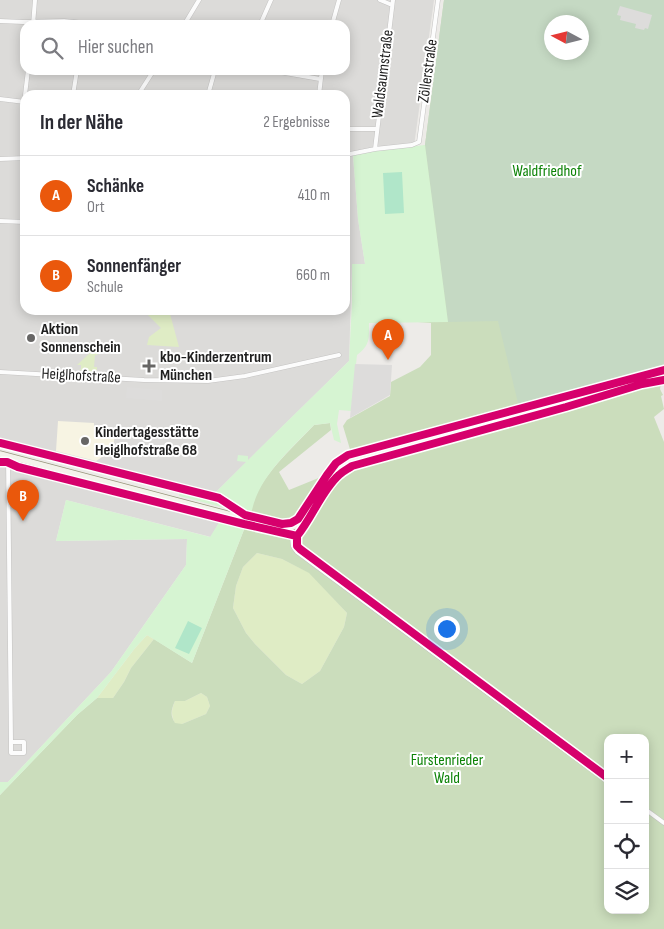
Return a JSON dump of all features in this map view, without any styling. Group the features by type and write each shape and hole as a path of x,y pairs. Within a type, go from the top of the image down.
{"street":[{"path":"33,20 35,0"},
{"path":"187,20 199,0"},
{"path":"262,20 271,0"},
{"path":"333,20 339,0"},
{"path":"380,0 392,5"},
{"name":"Waldsaumstraße","path":"375,149 393,0"},
{"name":"Zöllerstraße","path":"375,149 412,145 419,142 438,0"},
{"path":"0,21 20,22"},
{"path":"26,90 27,75"},
{"path":"74,90 76,75"},
{"path":"141,90 151,75"},
{"path":"209,90 214,75"},
{"path":"294,75 320,80"},
{"path":"319,90 321,75"},
{"path":"0,99 20,101"},
{"path":"350,129 376,129"},
{"path":"350,154 375,149"},
{"path":"0,159 20,158"},
{"path":"0,221 20,222"},
{"name":"Heiglhofstraße","path":"0,372 144,380 208,381 245,376 338,355"},
{"path":"0,454 245,519 292,528 303,520 329,477 349,459 664,375"},
{"path":"8,456 11,753 24,753 24,742 11,742"},
{"path":"292,528 293,546 297,552 604,779"},
{"path":"649,812 664,823"}],"shaded area":[{"path":"0,0 434,0 414,146 353,156 358,219 365,264 352,264 349,361 215,493 0,440"},
{"path":"620,6 652,15 648,29 635,28 636,24 620,20 621,16 617,15"},
{"path":"355,364 392,365 390,395 350,418"},
{"path":"127,387 162,390 162,401 126,398"},
{"name":"Kindertagesstätte Heiglhofstraße 68","path":"58,421 94,423 94,430 115,432 113,450 96,461 56,451"},
{"path":"0,465 220,521 211,537 66,500 56,541 187,539 186,565 111,672 8,782 0,782"}],"green space":[{"name":"Fürstenrieder Wald","path":"444,0 617,0 664,368 519,407 522,420 642,385 664,381 664,383 661,383 660,389 663,395 661,396 664,409 654,417 664,442 664,929 0,929 0,795 77,715 97,698 113,698 131,668 154,639 192,663 247,522 255,496 272,470 314,425 330,423 331,430 279,472 289,490 321,477 332,485 355,466 343,426 347,420 390,396 391,382 420,367 431,355 431,323 418,322 416,149 425,145","holes":["257,553 282,559 309,573 347,613 344,627 320,671 302,684 286,675 255,644 246,633 233,608 236,586 243,567","201,693 207,697 210,706 206,714 182,724 175,723 172,717 175,701 185,701"]},
{"name":"Waldfriedhof","path":"444,0 664,0 664,368 519,407 498,321 448,322 425,145"},
{"path":"425,145 448,322 369,323 367,345 357,355 351,411 339,410 337,424 341,443 334,440 330,423 314,425 267,477 254,502 251,515 179,496 181,485 215,493 246,462 237,461 238,455 248,456 248,460 349,361 352,264 365,264 358,219 353,155 376,150"},
{"path":"402,172 404,213 385,214 383,173"},
{"path":"148,315 170,315 179,347 147,345 149,337 161,328"},
{"path":"91,348 98,355 95,355 94,367 97,367 97,370 94,372 79,370 81,365 77,365 90,353 88,350"},
{"path":"66,500 210,537 220,521 245,527 192,663 147,635 97,698 77,715 0,795 0,782 8,782 111,672 186,565 187,539 56,541"},
{"path":"257,553 282,559 310,573 347,613 344,627 320,671 302,684 286,675 255,644 246,633 233,608 236,586 243,567"},
{"path":"188,621 202,628 189,654 175,648"},
{"path":"147,635 154,639 131,668 113,698 97,698 135,648"},
{"path":"201,693 207,697 210,706 206,714 182,724 175,724 172,712 175,701 185,701"}],"cycle path":[{"path":"0,443 219,498 245,515 282,524 291,523 298,519 336,463 348,455 664,370"},
{"path":"604,775 300,549 297,546 297,536 333,481 352,466 642,384 664,380"},
{"path":"0,462 7,462 18,467 297,536"}],"place":[{"name":"Aktion Sonnenschein","path":"31,338"},
{"name":"Schänke","path":"388,360"},
{"name":"kbo-Kinderzentrum München","path":"149,366"},
{"name":"Kindertagesstätte Heiglhofstraße 68","path":"85,441"},
{"name":"Sonnenfänger","path":"23,521"}]}
